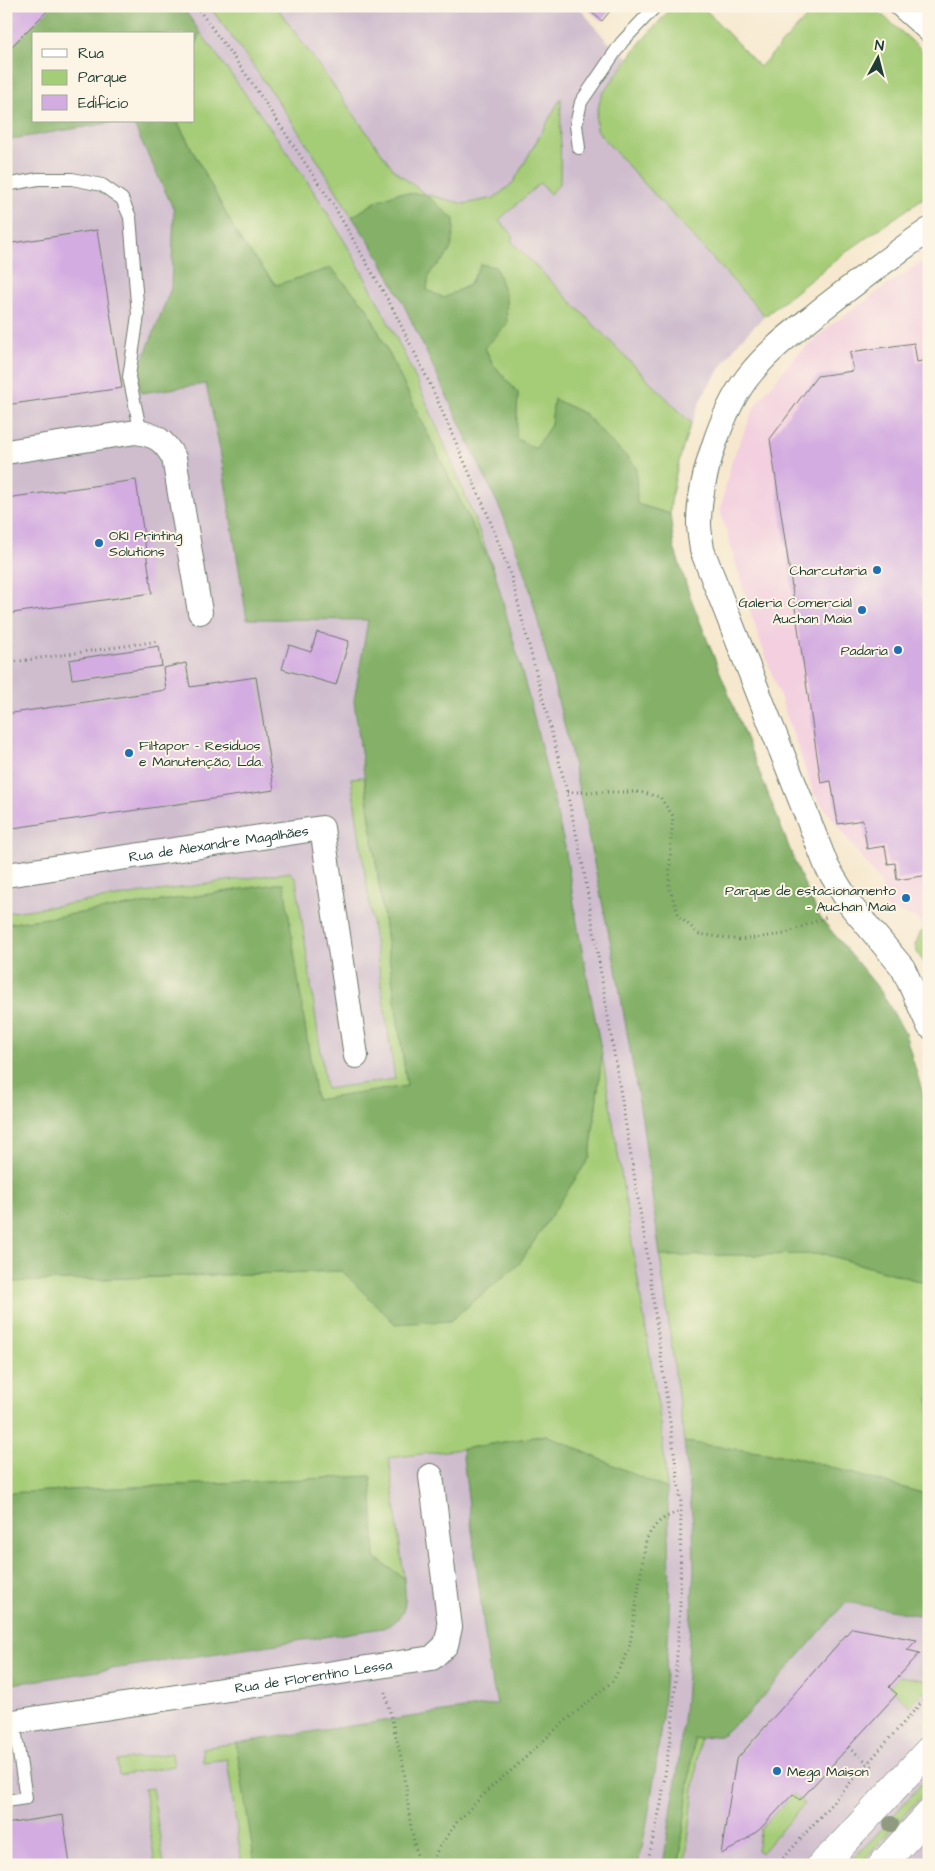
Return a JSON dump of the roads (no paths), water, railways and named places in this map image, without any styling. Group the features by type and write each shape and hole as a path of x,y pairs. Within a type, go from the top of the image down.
{"main road":[{"path":"821,1865 929,1750"},
{"path":"882,1865 929,1814"}],"street":[{"path":"902,6 929,30"},
{"path":"929,230 780,342 747,378 726,412 711,454 701,498 699,524 702,550 827,867 851,906 903,968 929,1026"},
{"path":"6,452 141,433 153,435 166,444 174,458 200,612"},
{"name":"Rua de Alexandre Magalhães","path":"6,875 322,828 356,1056"},
{"name":"Rua de Florentino Lessa","path":"10,1722 432,1658 446,1645 450,1626 431,1476"}],"lane":[{"path":"579,148 576,125 581,102 622,42 656,6"},
{"path":"6,185 38,179 72,180 102,185 122,199 130,216 138,315 129,377 141,433"},
{"path":"6,1801 26,1798 10,1722"}],"place":[{"name":"OKI Printing Solutions","path":"99,543"},
{"name":"Charcutaria","path":"877,570"},
{"name":"Galeria Comercial Auchan Maia","path":"862,610"},
{"name":"Padaria","path":"898,650"},
{"name":"Filtapor - Resíduos e Manutenção, Lda.","path":"129,753"},
{"name":"Parque de estacionamento - Auchan Maia","path":"906,898"},
{"name":"Mega Maison","path":"777,1771"}]}
